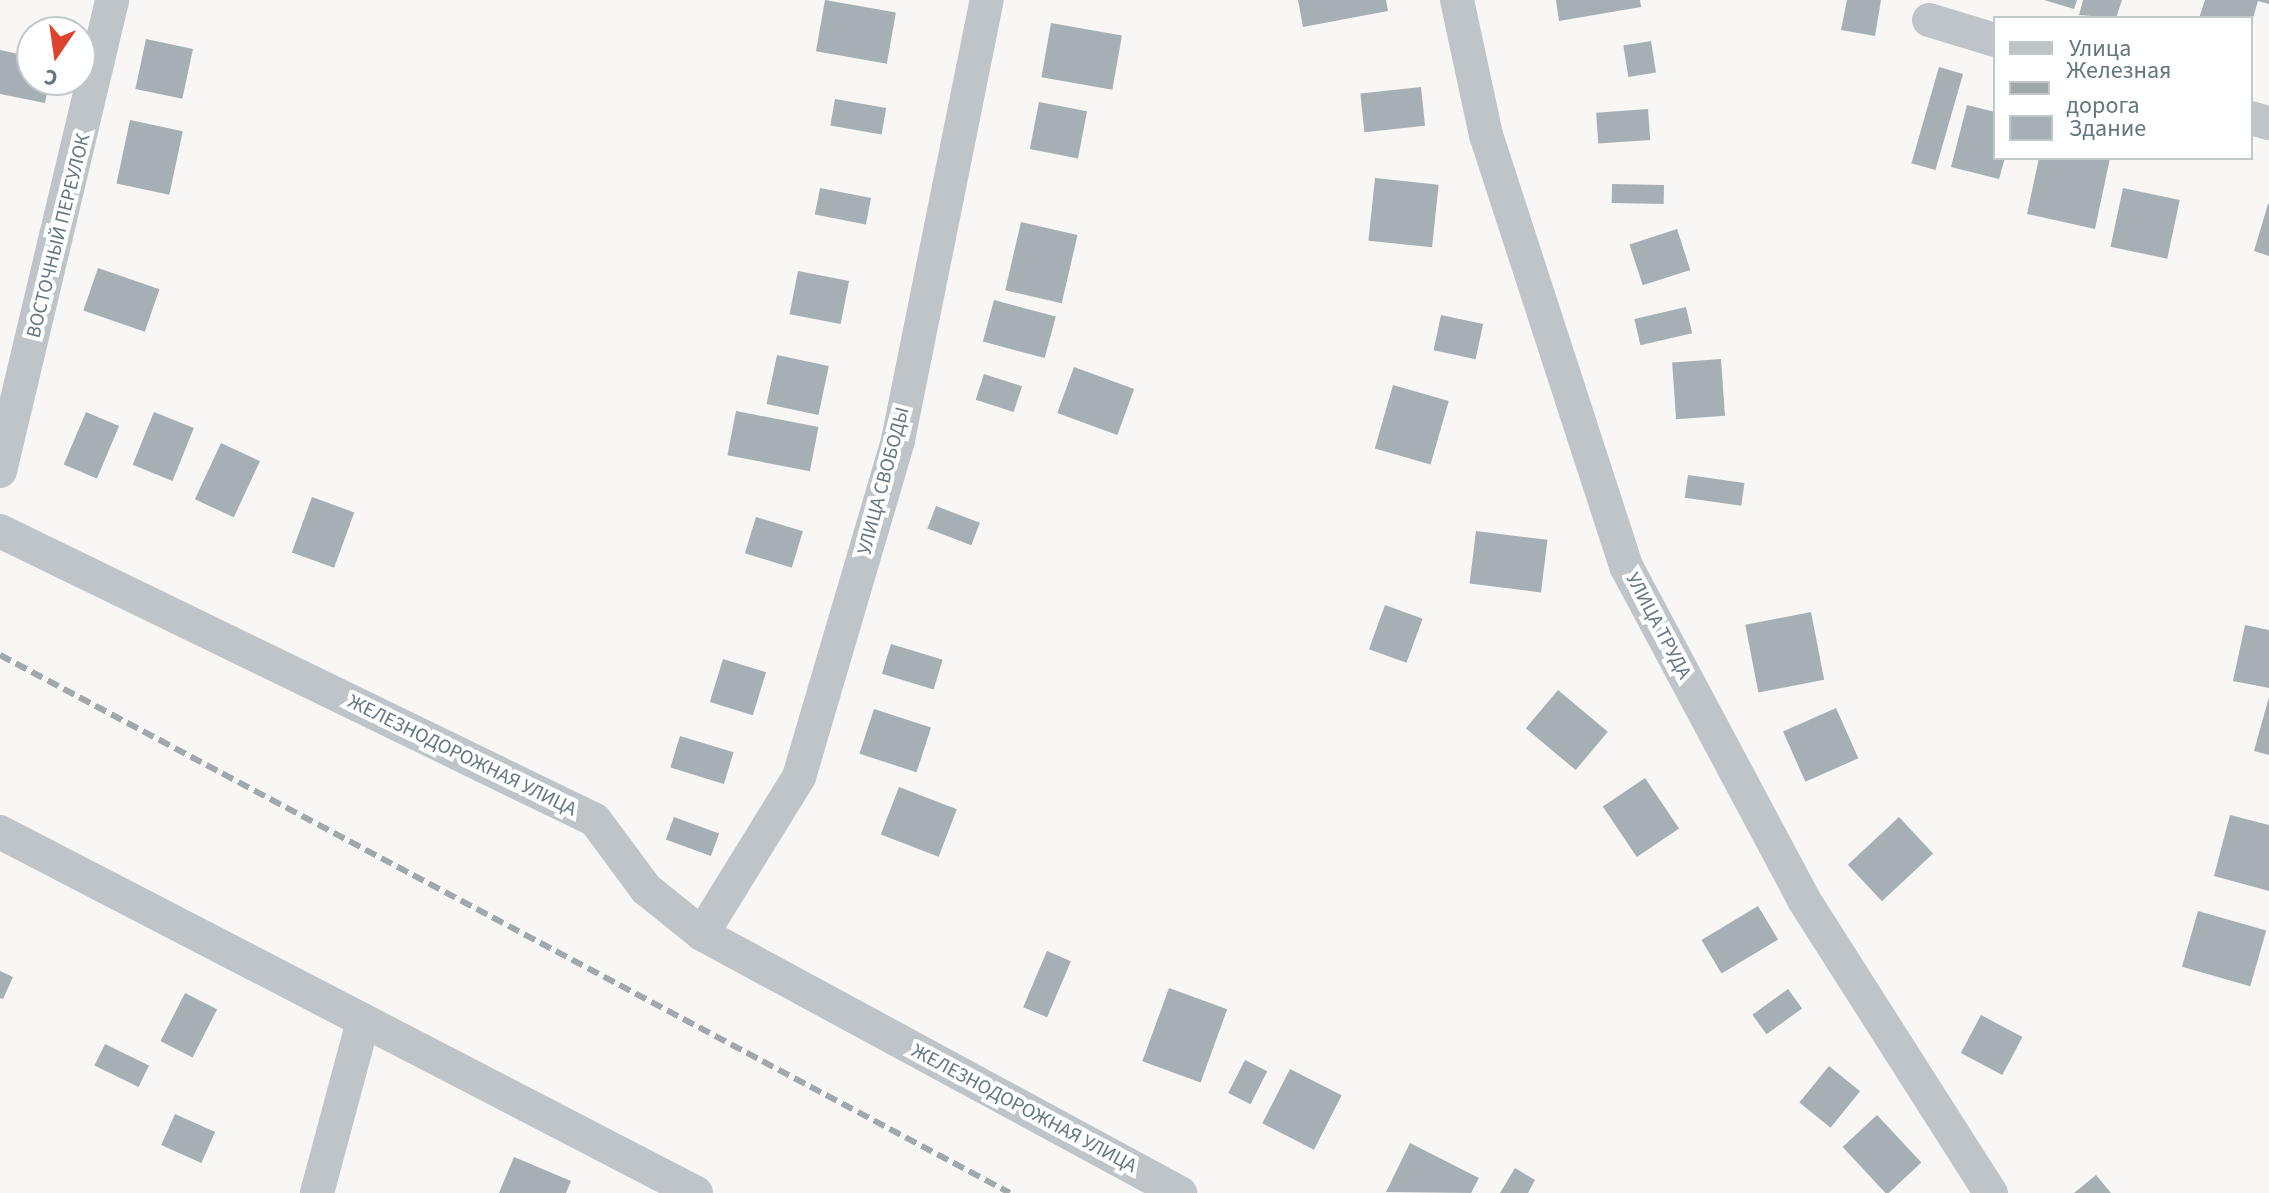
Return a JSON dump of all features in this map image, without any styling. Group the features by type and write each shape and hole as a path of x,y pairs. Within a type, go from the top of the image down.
{"street":[{"name":"ВОСТОЧНЫЙ ПЕРЕУЛОК","path":"0,471 112,0"},
{"name":"УЛИЦА СВОБОДЫ","path":"702,934 799,777 898,440 987,0"},
{"name":"УЛИЦА ТРУДА","path":"1457,0 1486,135 1627,568 1804,900 1991,1193"},
{"path":"1929,20 1993,39"},
{"name":"ЖЕЛЕЗНОДОРОЖНАЯ УЛИЦА","path":"0,531 595,820 646,889 702,934 1180,1193"},
{"path":"0,832 696,1193"},
{"path":"317,1193 363,1021"}],"building":[{"path":"825,0 896,13 887,64 816,51"},
{"path":"1298,0 1386,0 1388,11 1303,27"},
{"path":"1556,0 1640,0 1641,7 1559,21"},
{"path":"1847,0 1881,0 1875,36 1841,30"},
{"path":"2044,0 2077,0 2074,9"},
{"path":"2083,0 2122,0 2117,16 2079,15"},
{"path":"2205,0 2269,0 2269,4 2258,1 2253,18 2200,16"},
{"path":"1051,23 1122,36 1112,90 1041,77"},
{"path":"146,39 193,49 182,99 135,89"},
{"path":"1651,41 1656,73 1628,77 1623,45"},
{"path":"0,50 16,54 16,96 47,96 45,103 0,94"},
{"path":"1939,67 1963,74 1935,170 1911,163"},
{"path":"1421,87 1425,126 1364,132 1360,93"},
{"path":"835,99 886,108 882,135 830,126"},
{"path":"1039,102 1087,111 1078,158 1030,149"},
{"path":"1967,105 1993,112 1993,160 2004,160 1999,179 1951,167"},
{"path":"1648,109 1650,140 1598,144 1596,113"},
{"path":"130,120 183,131 169,195 116,184"},
{"path":"2039,160 2110,160 2095,229 2027,214"},
{"path":"1375,178 1439,185 1432,247 1368,241"},
{"path":"1612,184 1664,185 1664,204 1612,203"},
{"path":"820,188 871,198 866,224 815,215"},
{"path":"2123,188 2180,200 2167,259 2111,247"},
{"path":"2269,204 2269,256 2254,251"},
{"path":"1021,222 1078,235 1062,303 1005,290"},
{"path":"1677,229 1690,270 1643,285 1629,244"},
{"path":"98,268 159,289 145,332 83,311"},
{"path":"798,271 849,281 841,324 790,314"},
{"path":"994,300 1056,317 1045,358 983,342"},
{"path":"1686,307 1692,333 1640,345 1634,319"},
{"path":"1441,315 1483,324 1476,359 1434,350"},
{"path":"777,355 829,366 818,415 767,404"},
{"path":"1721,359 1725,416 1676,419 1672,362"},
{"path":"1074,367 1134,389 1117,435 1057,413"},
{"path":"984,374 1022,386 1014,412 976,400"},
{"path":"1393,385 1449,401 1431,464 1375,448"},
{"path":"736,411 818,427 810,471 727,455"},
{"path":"86,412 119,426 97,479 64,464"},
{"path":"154,412 194,428 173,481 133,465"},
{"path":"221,443 260,461 234,517 195,499"},
{"path":"1688,475 1744,483 1741,506 1685,498"},
{"path":"312,497 354,512 334,568 292,552"},
{"path":"936,506 980,523 971,545 927,528"},
{"path":"756,517 803,531 792,568 745,553"},
{"path":"1476,531 1547,540 1541,592 1470,584"},
{"path":"1385,605 1423,619 1407,663 1369,649"},
{"path":"1811,612 1824,680 1758,693 1745,625"},
{"path":"2245,625 2269,630 2269,688 2233,681"},
{"path":"891,644 943,660 934,689 882,674"},
{"path":"723,659 766,672 753,715 710,702"},
{"path":"1558,690 1608,732 1576,770 1526,728"},
{"path":"2269,697 2269,755 2254,751"},
{"path":"1836,708 1858,758 1805,782 1783,732"},
{"path":"874,709 931,728 917,772 859,754"},
{"path":"680,736 734,752 724,784 670,768"},
{"path":"1645,778 1679,829 1637,857 1603,807"},
{"path":"899,787 957,809 939,857 881,835"},
{"path":"2230,815 2269,825 2269,891 2214,876"},
{"path":"674,817 719,833 711,856 666,840"},
{"path":"1899,817 1933,854 1882,901 1848,865"},
{"path":"1758,906 1778,939 1722,973 1701,940"},
{"path":"2198,911 2266,931 2250,986 2182,967"},
{"path":"1047,951 1071,961 1047,1017 1023,1007"},
{"path":"0,971 13,977 3,999 0,998"},
{"path":"1169,988 1227,1009 1201,1083 1142,1061"},
{"path":"1788,989 1802,1008 1767,1034 1752,1015"},
{"path":"185,993 217,1009 193,1057 160,1041"},
{"path":"1981,1015 2022,1037 2002,1075 1961,1053"},
{"path":"105,1044 149,1065 139,1087 94,1066"},
{"path":"1245,1060 1267,1071 1250,1104 1228,1093"},
{"path":"1829,1066 1860,1091 1831,1128 1799,1103"},
{"path":"1290,1069 1342,1095 1314,1150 1262,1123"},
{"path":"175,1114 215,1132 201,1163 161,1145"},
{"path":"1877,1115 1921,1163 1885,1193 1843,1147"},
{"path":"1410,1143 1479,1178 1471,1193 1386,1192"},
{"path":"514,1157 571,1181 566,1193 499,1193"},
{"path":"1515,1168 1535,1180 1528,1193 1500,1193"},
{"path":"2096,1175 2111,1193 2074,1193"}],"railway":[{"path":"0,655 1010,1193"}]}
